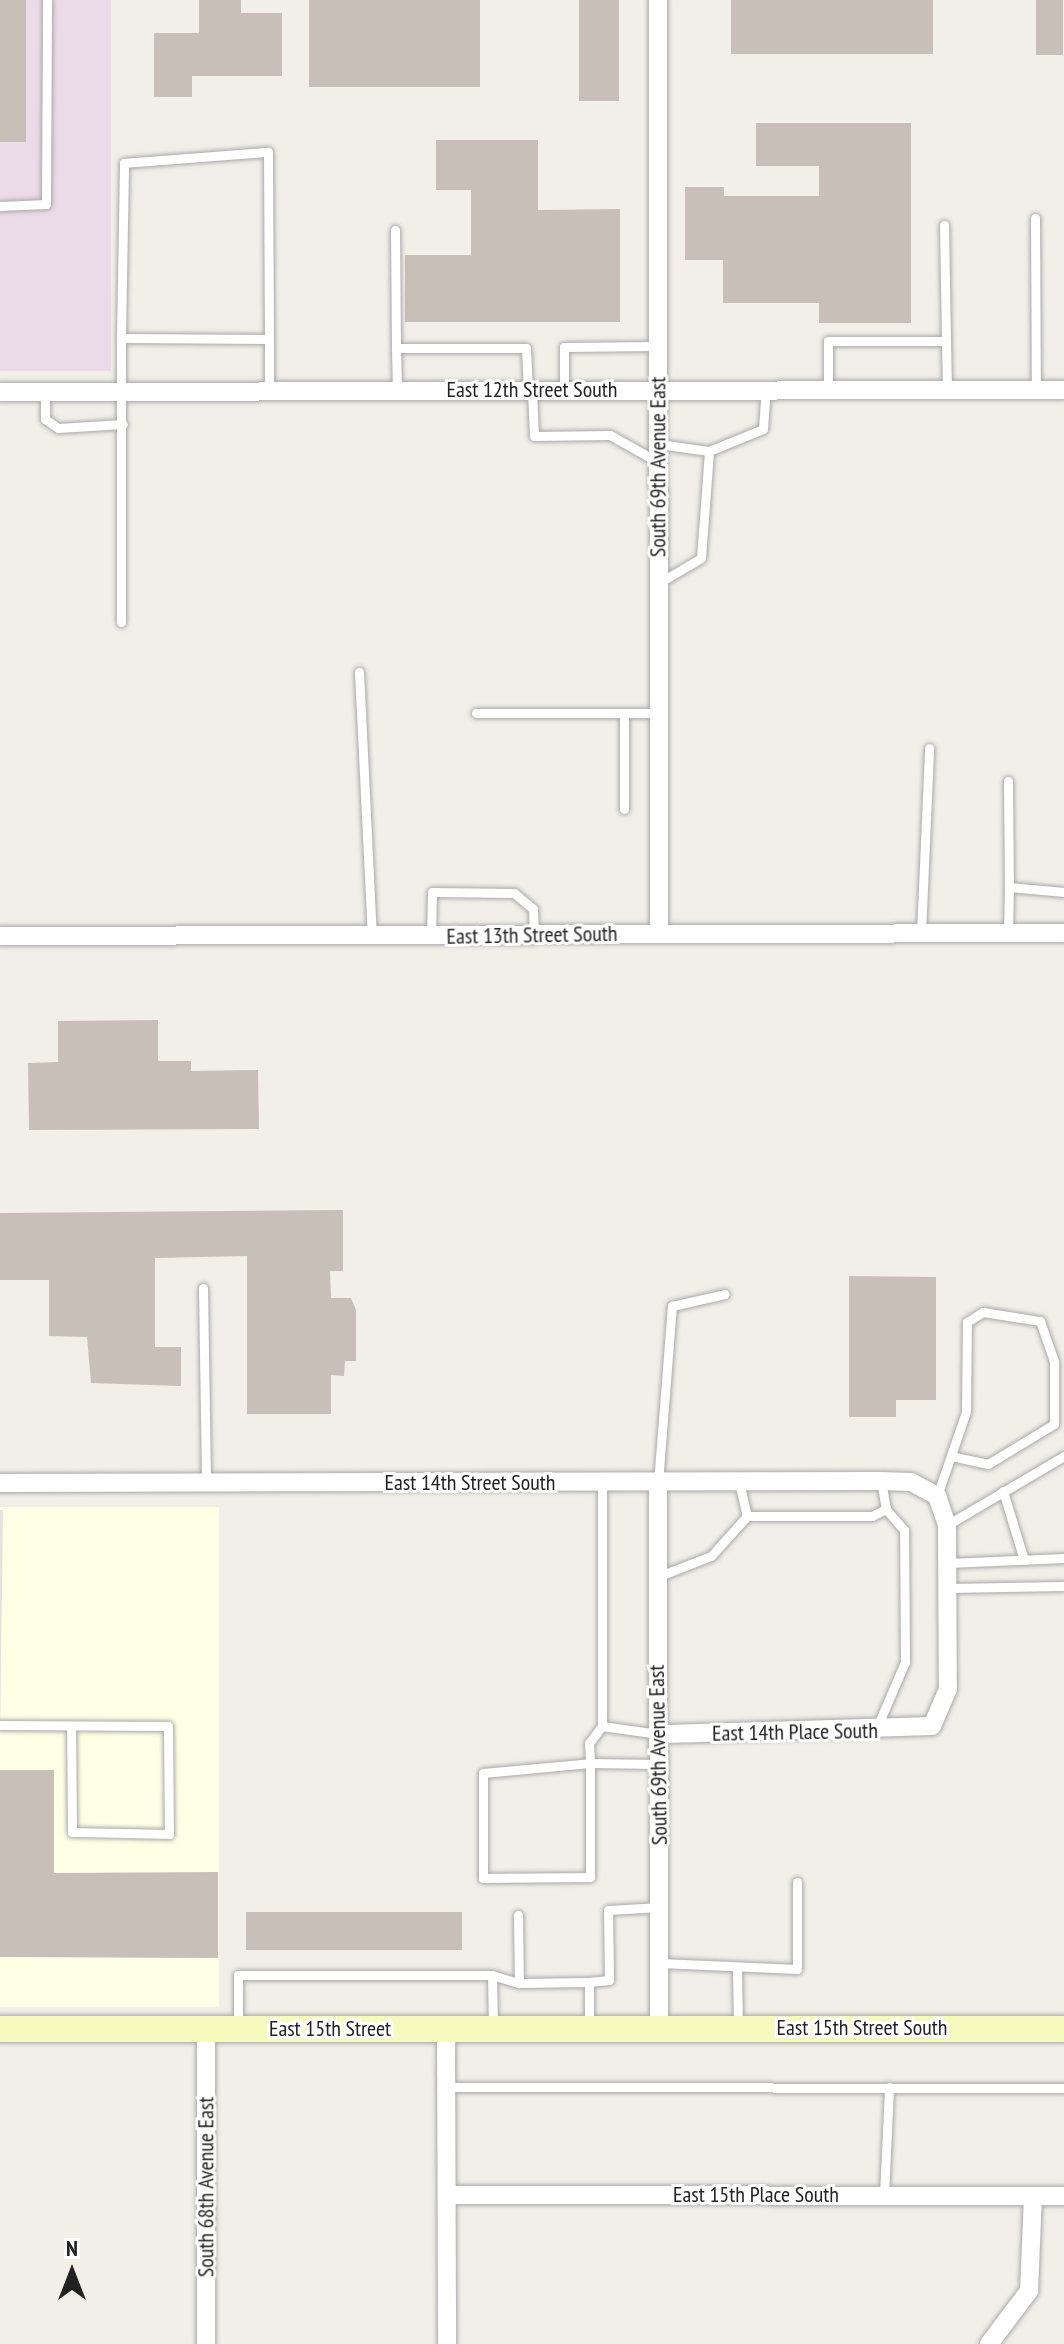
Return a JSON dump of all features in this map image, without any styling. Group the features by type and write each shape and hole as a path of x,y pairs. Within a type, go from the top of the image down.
{"main road":[{"name":"East 15th Street South","path":"659,2027 1064,2029"},
{"name":"East 15th Street","path":"0,2029 659,2027"}],"street":[{"name":"South 69th Avenue East","path":"658,0 659,934"},
{"name":"East 12th Street South","path":"0,392 1064,390"},
{"name":"East 13th Street South","path":"0,936 1064,933"},
{"name":"East 14th Street South","path":"0,1483 881,1481 911,1482 937,1496"},
{"name":"South 69th Avenue East","path":"658,1483 659,2027"},
{"path":"937,1496 947,1525 948,1588"},
{"name":"East 14th Place South","path":"658,1734 875,1731 932,1726 948,1689 948,1588"},
{"path":"446,2029 447,2344"},
{"name":"South 68th Avenue East","path":"206,2030 206,2344"},
{"name":"East 15th Place South","path":"447,2195 1064,2196"},
{"path":"989,2344 1029,2291 1033,2196"}],"lane":[{"path":"0,206 46,204 47,0"},
{"path":"121,622 124,163 268,152 269,391"},
{"path":"1035,218 1036,390"},
{"path":"944,225 947,390"},
{"path":"395,230 397,391"},
{"path":"121,338 269,339"},
{"path":"828,390 828,341 946,341"},
{"path":"564,390 564,347 658,346"},
{"path":"396,348 526,348 534,436 610,435 658,453 709,451 763,429 766,390"},
{"path":"45,393 45,419 58,428 123,424"},
{"path":"657,584 701,558 709,451"},
{"path":"359,672 372,937"},
{"path":"476,713 658,713"},
{"path":"624,714 624,809"},
{"path":"921,934 929,748"},
{"path":"1008,781 1008,933"},
{"path":"1009,887 1064,892"},
{"path":"431,937 432,892 514,893 533,909 534,935"},
{"path":"203,1288 206,1484"},
{"path":"658,1483 672,1306 725,1294"},
{"path":"937,1496 955,1457 966,1412 967,1322 983,1312 1040,1321 1054,1361 1054,1424 988,1464 955,1457"},
{"path":"947,1525 1064,1456"},
{"path":"875,1731 905,1662 904,1530 886,1509 881,1481"},
{"path":"739,1482 747,1516"},
{"path":"602,1483 602,1726 589,1743 590,1763 590,1877 483,1878 483,1773 590,1763 658,1764"},
{"path":"1003,1491 1024,1560"},
{"path":"657,1577 711,1556 747,1516 872,1516 886,1509"},
{"path":"948,1563 1064,1558"},
{"path":"948,1588 1063,1586"},
{"path":"0,1725 168,1726 169,1834 72,1832 71,1726"},
{"path":"602,1726 658,1734"},
{"path":"660,1963 737,1969 797,1969 797,1882"},
{"path":"238,2029 238,1975 492,1975 519,1983 609,1980 608,1910 660,1907"},
{"path":"518,1915 519,1983"},
{"path":"737,1969 738,2028"},
{"path":"492,1975 493,2029"},
{"path":"589,1982 589,2028"},
{"path":"446,2087 1064,2088"},
{"path":"884,2195 889,2087"}],"shaded area":[{"path":"0,0 111,0 111,371 0,371"},
{"path":"0,1507 219,1507 219,2007 0,2007"},
{"path":"0,1510 3,1510 0,1743"}],"building":[{"path":"0,0 26,0 26,142 0,142"},
{"path":"199,0 241,0 241,13 282,13 282,76 192,76 192,97 154,97 154,33 199,33"},
{"path":"309,0 480,0 480,87 309,87"},
{"path":"579,0 619,0 619,101 579,101"},
{"path":"731,0 933,0 933,54 731,54"},
{"path":"1036,0 1063,0 1063,55 1036,55"},
{"path":"756,123 911,123 911,323 819,323 819,303 723,303 723,260 685,260 685,187 724,187 724,196 819,196 819,166 756,166"},
{"path":"436,140 538,140 538,210 620,209 620,322 405,322 405,255 471,255 471,190 436,190"},
{"path":"158,1020 158,1061 191,1061 191,1071 258,1070 259,1129 29,1130 28,1063 58,1062 58,1021"},
{"path":"343,1210 343,1271 330,1271 331,1298 351,1298 356,1310 356,1361 345,1361 344,1376 331,1375 331,1414 247,1414 247,1256 155,1258 155,1347 181,1347 181,1386 91,1383 87,1337 49,1336 49,1280 0,1280 0,1213"},
{"path":"849,1276 936,1277 936,1400 896,1400 896,1417 849,1417"},
{"path":"0,1770 54,1770 54,1873 218,1872 218,1958 0,1957"},
{"path":"246,1912 462,1912 462,1950 246,1950"}]}
